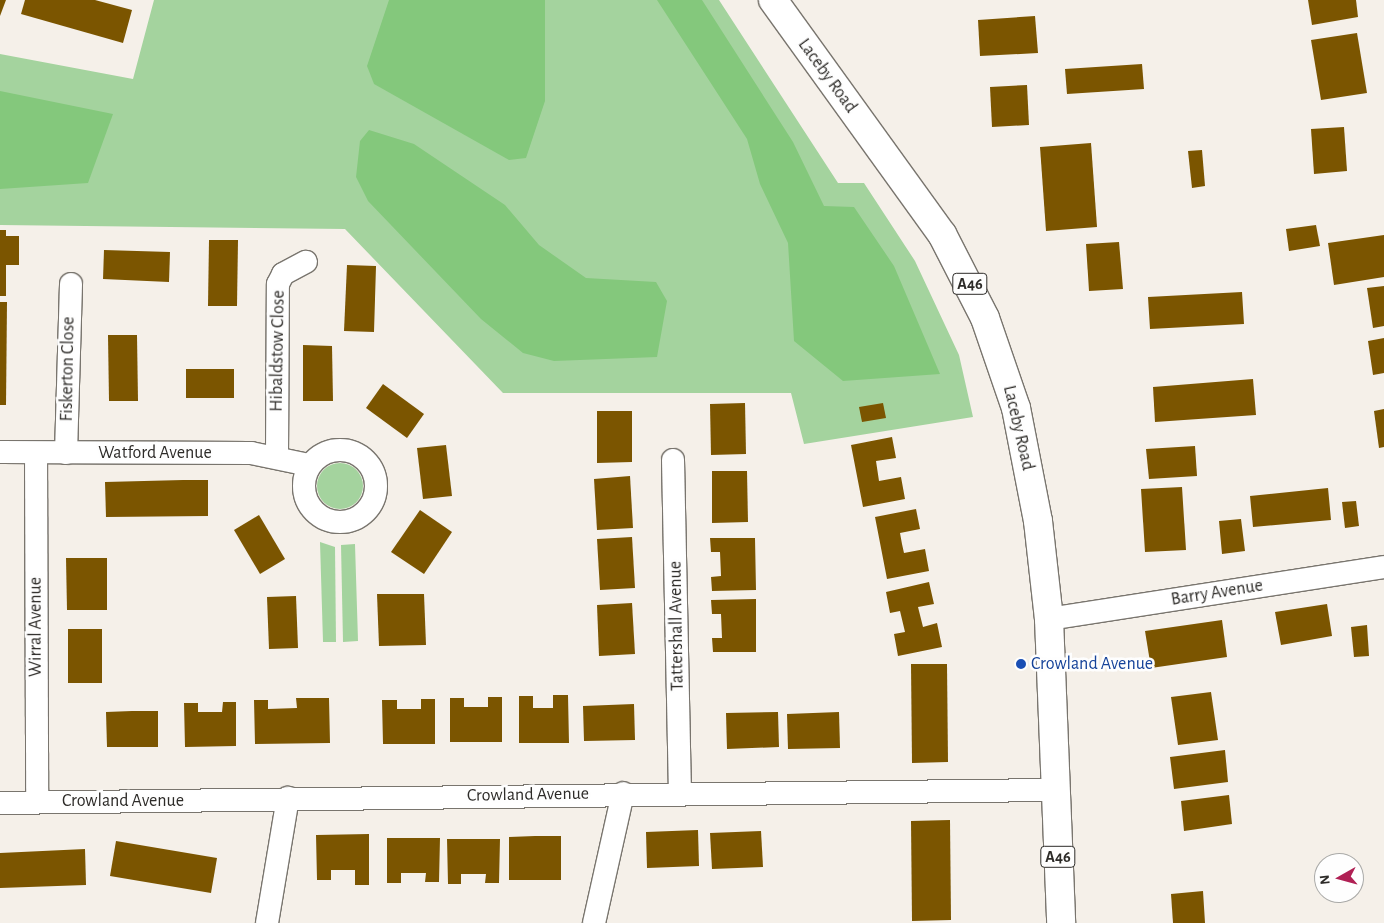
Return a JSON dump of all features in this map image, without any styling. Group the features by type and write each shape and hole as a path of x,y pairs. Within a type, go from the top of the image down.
{"highway":[{"name":"Laceby Road","path":"773,0 963,268 1016,408 1038,521 1049,619 1061,923"}],"street":[{"name":"Hibaldstow Close","path":"277,456 278,284 283,274 306,262"},
{"name":"Fiskerton Close","path":"66,453 71,284"},
{"name":"Watford Avenue","path":"0,452 277,456 309,466"},
{"name":"Wirral Avenue","path":"36,453 37,801"},
{"name":"Tattershall Avenue","path":"674,460 680,792"},
{"name":"Barry Avenue","path":"1049,619 1384,567"},
{"name":"Crowland Avenue","path":"0,803 680,792 1056,790"},
{"path":"594,923 623,793"},
{"path":"267,923 288,798"}],"green space":[{"path":"154,0 719,0 838,183 864,183 915,261 959,355 973,417 804,444 791,393 503,393 345,229 0,225 0,54 133,79"},
{"path":"389,0 545,0 545,101 526,158 509,160 374,84 367,66"},
{"path":"657,0 702,0 793,142 824,206 854,207 894,266 940,374 843,381 794,341 788,243 760,184 747,139"},
{"path":"0,91 113,114 88,183 0,189"},
{"path":"369,130 414,144 505,205 539,245 586,278 656,282 667,301 657,357 554,361 523,353 481,319 368,201 356,177 360,141"},
{"path":"340,463 353,467 359,473 363,486 359,499 353,505 340,509 327,505 321,499 317,486 321,473 327,467"},
{"path":"320,542 335,547 336,642 323,642"},
{"path":"355,544 358,641 343,642 341,545"}],"building":[{"path":"0,0 6,0 0,16"},
{"path":"25,0 95,0 132,10 123,43 21,14"},
{"path":"1308,0 1356,0 1358,17 1312,25"},
{"path":"1035,16 1038,53 980,56 978,20"},
{"path":"1357,33 1367,93 1321,100 1311,40"},
{"path":"1142,64 1144,89 1067,94 1065,69"},
{"path":"1027,85 1029,125 992,127 990,87"},
{"path":"1344,127 1347,171 1314,174 1311,129"},
{"path":"1091,143 1097,227 1046,231 1040,147"},
{"path":"1202,150 1205,186 1192,188 1188,151"},
{"path":"1316,225 1320,246 1289,251 1286,229"},
{"path":"0,230 6,230 6,236 19,236 19,265 6,265 6,296 0,296"},
{"path":"1384,235 1384,277 1334,285 1328,243"},
{"path":"209,240 238,240 237,306 208,306"},
{"path":"1119,242 1123,289 1089,291 1086,244"},
{"path":"104,250 170,252 169,282 103,279"},
{"path":"347,265 376,266 374,332 344,331"},
{"path":"1384,286 1384,326 1373,328 1367,288"},
{"path":"1242,292 1244,324 1150,329 1148,297"},
{"path":"0,302 7,302 6,405 0,405"},
{"path":"108,335 137,335 138,401 109,401"},
{"path":"1384,338 1384,373 1373,375 1368,341"},
{"path":"303,345 332,346 333,401 303,401"},
{"path":"186,369 234,369 234,398 186,398"},
{"path":"1253,379 1256,415 1155,422 1153,387"},
{"path":"383,384 424,414 407,438 366,408"},
{"path":"745,403 746,454 711,455 710,404"},
{"path":"883,403 886,418 862,422 859,407"},
{"path":"1384,409 1384,447 1379,448 1374,411"},
{"path":"597,411 632,411 632,462 597,463"},
{"path":"892,437 896,458 876,461 879,481 901,477 905,499 863,507 851,445"},
{"path":"446,445 452,496 423,499 417,448"},
{"path":"1195,446 1197,476 1149,479 1146,449"},
{"path":"712,471 747,471 748,522 712,523"},
{"path":"630,476 633,528 597,530 594,479"},
{"path":"208,480 208,516 106,517 105,482"},
{"path":"1182,487 1186,550 1145,552 1141,489"},
{"path":"1328,488 1331,520 1253,527 1250,496"},
{"path":"1356,501 1359,526 1345,528 1342,502"},
{"path":"916,509 920,529 900,533 902,544 904,553 925,549 929,571 887,579 875,517"},
{"path":"420,510 452,532 424,574 391,552"},
{"path":"259,515 285,559 260,574 234,530"},
{"path":"1241,519 1245,551 1222,554 1219,521"},
{"path":"632,537 635,588 600,590 597,539"},
{"path":"710,538 755,538 756,590 712,591 711,577 721,576 720,552 711,552"},
{"path":"66,558 107,558 107,610 67,610"},
{"path":"929,582 934,604 918,607 923,627 937,623 942,647 898,656 894,634 905,632 900,611 890,613 886,592"},
{"path":"377,594 424,594 426,645 379,646"},
{"path":"296,596 298,648 269,649 267,597"},
{"path":"756,599 756,652 713,652 712,638 722,638 721,614 712,614 711,600"},
{"path":"632,603 635,654 599,656 597,605"},
{"path":"1327,604 1332,636 1281,645 1275,612"},
{"path":"1222,620 1227,657 1151,668 1145,631"},
{"path":"1367,625 1369,656 1354,657 1351,627"},
{"path":"68,629 102,629 102,683 68,683"},
{"path":"911,664 947,664 948,762 912,763"},
{"path":"1211,692 1218,740 1178,745 1171,697"},
{"path":"553,695 568,695 569,743 519,743 519,696 533,696 533,708 553,708"},
{"path":"488,697 502,697 502,742 450,742 450,698 464,698 464,707 488,707"},
{"path":"296,698 329,698 330,743 255,744 254,700 268,700 268,709 297,708"},
{"path":"421,699 435,699 435,744 383,744 382,700 397,700 397,709 421,709"},
{"path":"223,702 236,702 236,746 185,747 184,703 198,703 198,712 222,712"},
{"path":"634,704 635,740 584,741 583,706"},
{"path":"158,711 158,747 107,747 106,712"},
{"path":"778,712 779,747 727,749 726,713"},
{"path":"839,712 840,748 788,749 787,714"},
{"path":"1225,750 1228,782 1174,789 1170,757"},
{"path":"1229,795 1232,824 1184,831 1181,801"},
{"path":"950,820 951,920 912,921 911,821"},
{"path":"698,830 699,866 647,868 646,832"},
{"path":"761,831 763,867 712,869 710,833"},
{"path":"369,834 369,885 355,885 355,870 331,870 331,880 317,880 316,835"},
{"path":"561,836 561,880 509,880 509,837"},
{"path":"387,838 440,838 439,882 425,882 426,873 401,873 401,883 387,883"},
{"path":"447,839 500,839 499,883 485,883 486,874 461,874 461,884 448,884"},
{"path":"116,841 217,858 211,893 110,876"},
{"path":"85,849 86,885 0,888 0,853"},
{"path":"1203,891 1205,923 1173,923 1171,894"}],"place":[{"name":"Crowland Avenue","path":"1021,664"}]}
